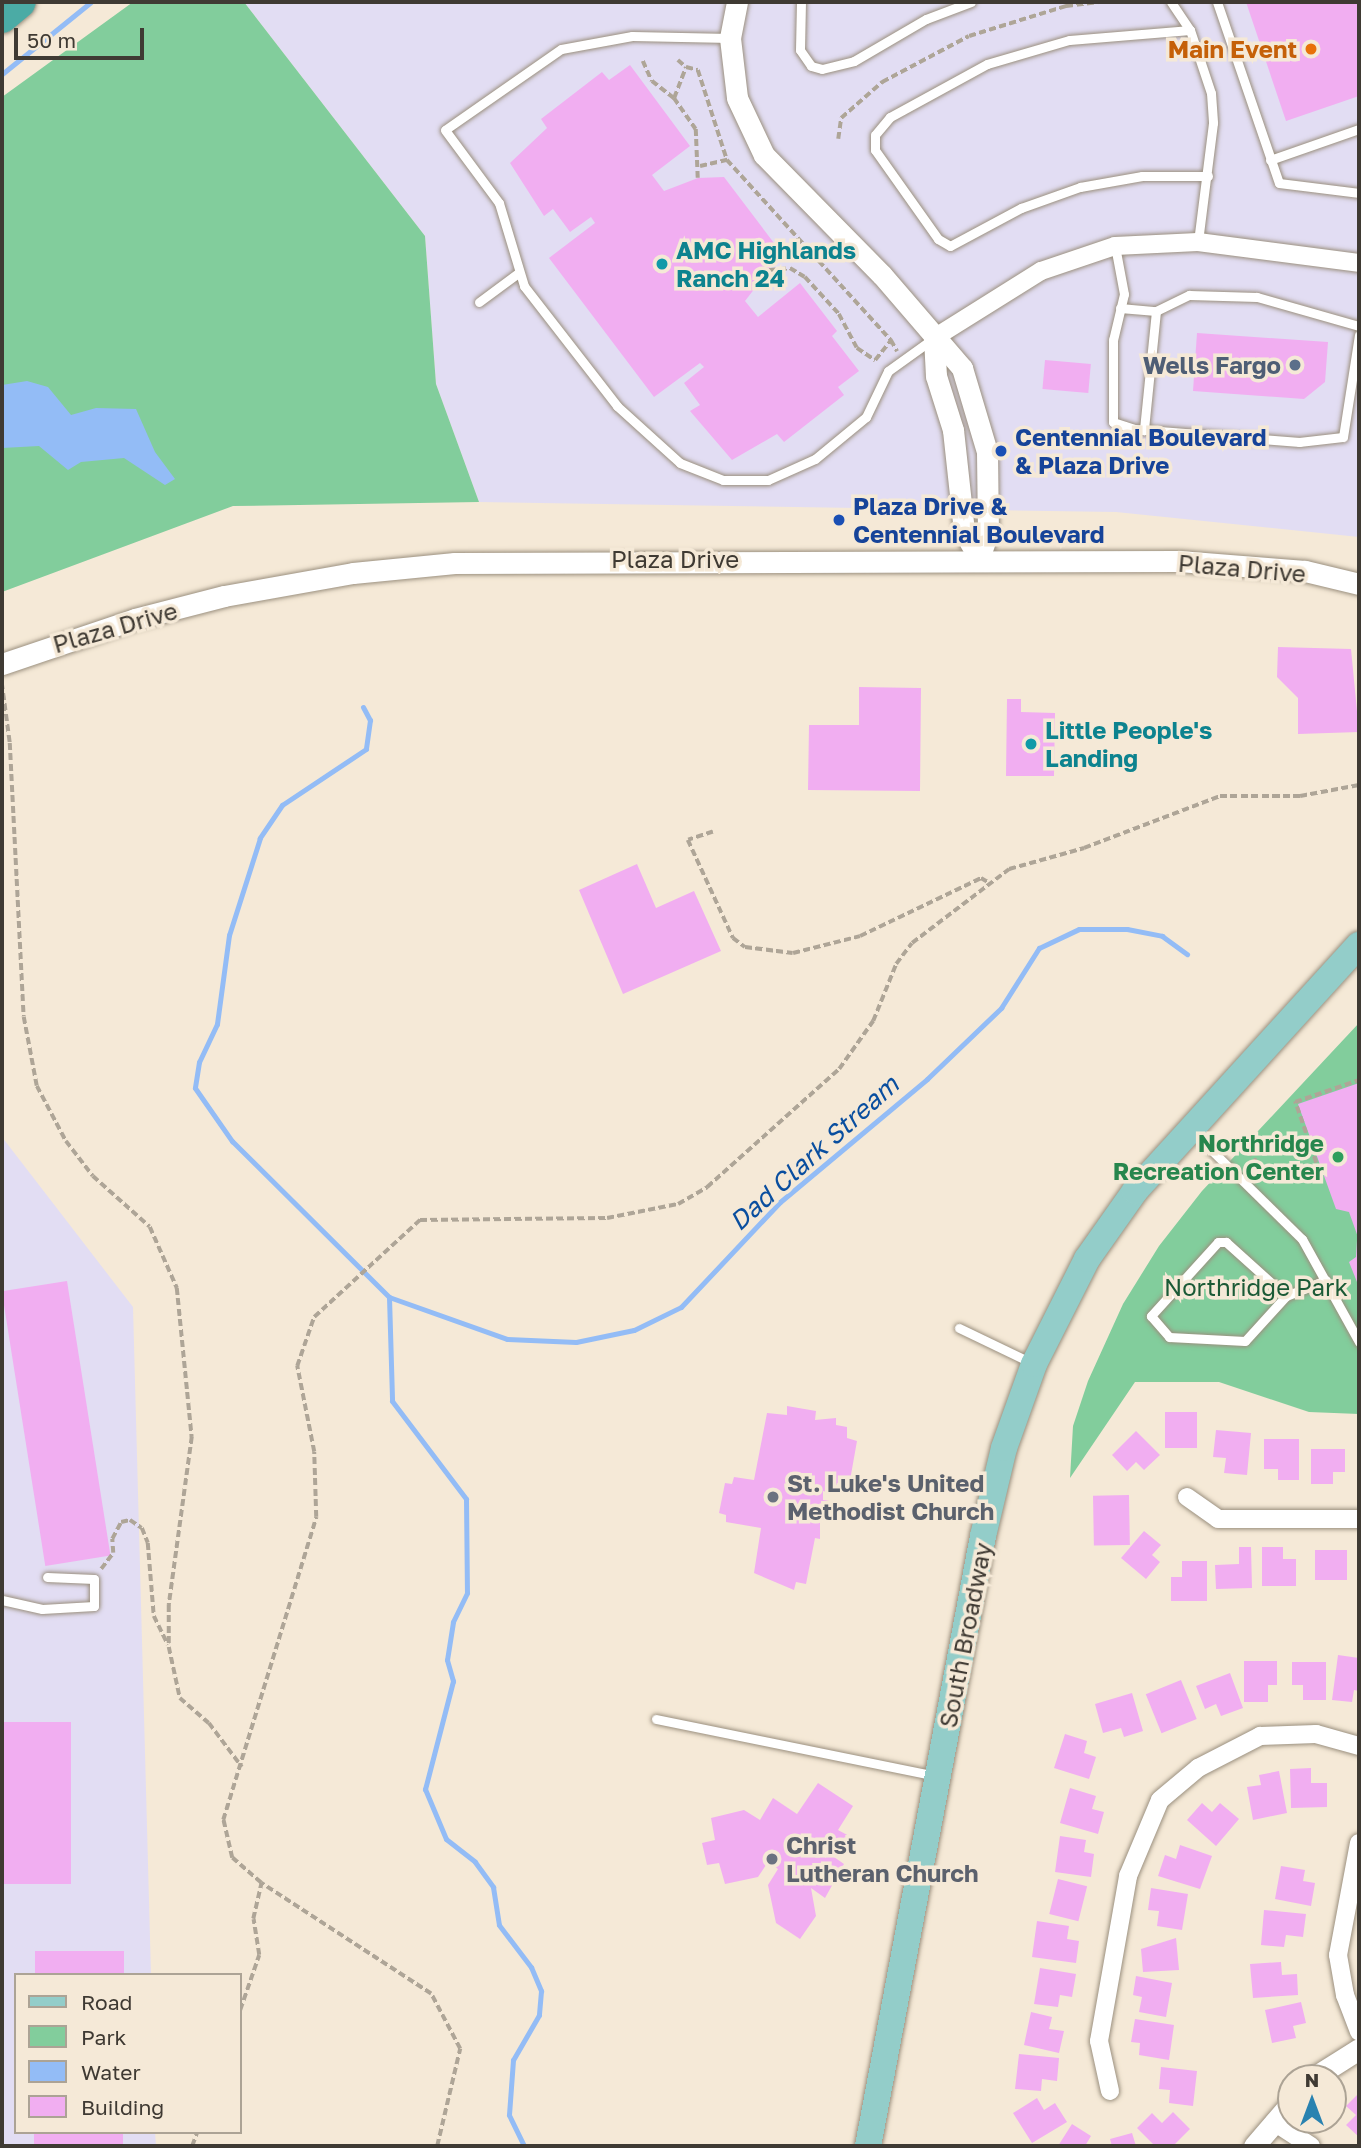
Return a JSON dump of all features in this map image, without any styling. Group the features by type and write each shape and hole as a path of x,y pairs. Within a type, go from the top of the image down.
{"highway":[{"path":"2,17 20,2"}],"main road":[{"name":"South Broadway","path":"868,2146 983,1536 1004,1448 1034,1364 1087,1259 1188,1128 1359,946"}],"street":[{"path":"737,2 730,38 737,97 764,155 882,275 962,368 981,422 989,502 979,558"},
{"path":"934,338 1041,271 1115,246 1198,242 1359,263"},
{"path":"934,338 936,376 956,449 964,532 979,558"},
{"name":"Plaza Drive","path":"2,664 135,619 248,591 354,573 481,562 979,558 1179,561 1305,571 1359,584"},
{"path":"1188,1497 1218,1519 1359,1519"},
{"path":"1110,2091 1099,2041 1128,1876 1160,1800 1198,1768 1260,1736 1316,1734 1359,1746"},
{"path":"1359,1843 1338,1955 1345,1996 1359,2031"},
{"path":"1335,2064 1359,2049"},
{"path":"1254,2146 1277,2119"},
{"path":"1274,2122 1311,2146"}],"lane":[{"path":"801,2 800,50 811,66 821,69 854,61 926,19 971,2"},
{"path":"1171,2 1190,30 1211,93 1208,176 1198,242"},
{"path":"1217,2 1279,183 1359,193"},
{"path":"1190,30 1069,40 987,64 890,117 875,135 875,150 938,239 950,246 1021,208 1080,187 1142,176 1208,176"},
{"path":"730,38 632,36 561,49 445,130 499,203 518,273 617,406 680,463 723,480 768,480 815,458 866,417 888,371 934,338"},
{"path":"1270,160 1359,129"},
{"path":"1115,246 1124,294 1113,340 1110,411 1113,422 1144,430 1298,442 1343,438 1359,335"},
{"path":"479,302 518,273"},
{"path":"1120,308 1156,311 1189,295 1258,297 1359,326"},
{"path":"1144,430 1156,311"},
{"path":"1188,1128 1276,1210 1326,1280 1359,1342"},
{"path":"1286,1296 1226,1242 1218,1242 1151,1317 1169,1338 1245,1341 1286,1296 1326,1280"},
{"path":"959,1328 1034,1364"},
{"path":"2,1600 42,1609 90,1608 97,1598 94,1579 47,1577"},
{"path":"656,1719 938,1776"}],"path":[{"path":"838,139 841,118 882,82 969,36 1066,6 1101,2"},
{"path":"678,60 686,67 698,70 727,160 891,340 902,360"},
{"path":"643,61 652,81 674,97 696,129 700,166 698,178"},
{"path":"674,97 686,67"},
{"path":"700,166 727,160"},
{"path":"769,270 790,268 806,277 839,314 858,348 875,360 891,340"},
{"path":"2,682 10,743 24,1017 37,1086 66,1141 93,1176 150,1227 177,1288 192,1437 169,1605 169,1647 180,1698 209,1723 242,1767"},
{"path":"437,2146 460,2049 431,1994 261,1883 232,1858 223,1820 242,1767 316,1517 314,1452 297,1366 314,1317 420,1220 607,1218 678,1204 707,1187 839,1069 873,1021 897,964 912,943 988,882 1009,869 1084,848 1220,796 1300,796 1359,785"},
{"path":"713,832 688,840 733,938 745,947 793,953 860,936 981,878 988,882"},
{"path":"1242,1141 1258,1164 1279,1181 1306,1180 1316,1163 1295,1102 1359,1080"},
{"path":"94,1579 113,1553 112,1539 121,1522 130,1520 142,1528 149,1543 154,1616 169,1647"},
{"path":"242,2004 259,1955 253,1919 261,1883"}],"shaded area":[{"path":"244,2 1359,2 1359,537 1116,512 479,502 436,384 425,236"},
{"path":"2,1137 133,1307 151,1973 14,1973 14,2134 155,2134 156,2146 2,2146"}],"green space":[{"path":"133,2 244,2 425,236 436,384 479,502 233,506 2,592 2,97"},
{"name":"Northridge Park","path":"1359,1023 1359,1414 1309,1412 1219,1382 1135,1382 1070,1478 1073,1426 1088,1381 1123,1304 1159,1246 1202,1191"}],"water":[{"path":"27,381 48,387 71,415 96,408 136,409 155,452 175,479 165,485 124,458 81,462 68,470 39,446 2,448 2,385"}],"building":[{"name":"Main Event","path":"1246,2 1359,2 1359,96 1286,121"},
{"name":"AMC Highlands Ranch 24","path":"630,65 690,146 652,175 664,191 698,178 724,177 777,247 769,270 745,301 758,317 800,283 837,331 832,336 859,371 838,387 844,395 784,442 777,434 732,460 690,411 700,405 684,383 704,367 700,363 654,397 549,258 595,223 591,217 570,232 553,209 544,216 510,163 547,128 541,119 602,72 609,80"},
{"path":"1197,333 1328,342 1325,382 1304,399 1193,391"},
{"path":"1045,360 1091,364 1088,393 1042,389"},
{"path":"1278,647 1351,649 1359,732 1298,734 1298,698 1277,677"},
{"path":"859,687 921,688 920,791 808,790 809,725 859,725"},
{"name":"Little People's Landing","path":"1007,699 1021,699 1021,712 1055,713 1054,776 1006,776"},
{"path":"637,864 656,908 694,891 721,951 623,994 579,890"},
{"name":"Northridge Recreation Center","path":"1359,1083 1359,1240 1349,1212 1336,1209 1298,1104"},
{"path":"1357,1240 1359,1287 1349,1262 1356,1257"},
{"path":"67,1281 110,1556 45,1566 2,1291"},
{"name":"St. Luke's United Methodist Church","path":"787,1406 816,1411 815,1420 836,1418 836,1425 847,1427 847,1438 857,1441 849,1486 837,1483 834,1494 823,1491 823,1500 836,1502 835,1515 820,1514 820,1539 815,1538 806,1584 796,1582 794,1590 754,1573 761,1528 726,1522 726,1515 719,1513 725,1483 732,1484 734,1477 754,1480 767,1413 787,1415"},
{"path":"1165,1412 1197,1412 1197,1448 1165,1448"},
{"path":"1216,1430 1251,1433 1247,1475 1224,1473 1226,1458 1213,1457"},
{"path":"1136,1431 1160,1455 1144,1470 1136,1462 1127,1471 1112,1455"},
{"path":"1264,1439 1299,1439 1299,1480 1278,1480 1278,1469 1264,1469"},
{"path":"1311,1449 1345,1449 1345,1472 1333,1472 1333,1484 1311,1484"},
{"path":"1129,1495 1130,1545 1094,1546 1093,1496"},
{"path":"1144,1531 1161,1545 1152,1555 1160,1562 1146,1579 1121,1558"},
{"path":"1239,1547 1251,1547 1252,1588 1216,1589 1215,1565 1239,1564"},
{"path":"1262,1547 1283,1547 1283,1559 1296,1559 1296,1586 1262,1586"},
{"path":"1315,1550 1347,1550 1347,1580 1315,1580"},
{"path":"1182,1561 1207,1561 1207,1601 1171,1601 1171,1577 1182,1577"},
{"path":"1338,1655 1359,1658 1359,1691 1354,1690 1352,1702 1332,1700"},
{"path":"1244,1661 1277,1661 1277,1685 1268,1685 1268,1702 1244,1702"},
{"path":"1292,1662 1326,1662 1326,1700 1303,1700 1303,1685 1292,1685"},
{"path":"1230,1673 1243,1708 1221,1716 1216,1704 1205,1709 1196,1686"},
{"path":"1181,1680 1197,1719 1162,1733 1146,1694"},
{"path":"1132,1693 1143,1731 1124,1737 1121,1728 1103,1733 1095,1704"},
{"path":"2,1722 71,1722 71,1884 2,1884"},
{"path":"1065,1734 1087,1741 1084,1753 1096,1757 1089,1779 1054,1768"},
{"path":"1311,1768 1311,1783 1327,1783 1327,1807 1291,1808 1290,1769"},
{"path":"1279,1771 1287,1813 1253,1820 1247,1787 1261,1785 1259,1775"},
{"name":"Christ Lutheran Church","path":"818,1783 853,1806 838,1830 851,1837 834,1857 844,1864 825,1898 811,1888 816,1916 800,1939 776,1923 768,1885 778,1869 768,1862 758,1877 725,1884 719,1863 707,1865 702,1843 715,1840 711,1818 744,1810 760,1820 773,1798 797,1814"},
{"path":"1070,1788 1096,1796 1092,1809 1104,1812 1098,1834 1060,1823"},
{"path":"1202,1803 1212,1812 1220,1803 1239,1819 1216,1846 1187,1820"},
{"path":"1060,1836 1086,1840 1084,1852 1094,1854 1091,1877 1055,1872"},
{"path":"1180,1845 1212,1856 1200,1889 1158,1876 1165,1855 1176,1859"},
{"path":"1281,1866 1305,1870 1303,1881 1315,1883 1311,1906 1275,1899"},
{"path":"1058,1879 1087,1886 1078,1921 1049,1914"},
{"path":"1151,1888 1188,1894 1182,1930 1157,1926 1159,1911 1148,1910"},
{"path":"1264,1910 1306,1914 1303,1937 1286,1935 1284,1947 1261,1945"},
{"path":"1037,1921 1069,1926 1067,1939 1079,1941 1076,1963 1032,1957"},
{"path":"1176,1938 1179,1970 1143,1972 1141,1949"},
{"path":"35,1951 124,1951 124,1973 35,1973"},
{"path":"1281,1962 1282,1975 1297,1974 1298,1995 1253,1998 1250,1964"},
{"path":"1040,1968 1076,1974 1072,1997 1060,1995 1058,2007 1034,2004"},
{"path":"1136,1976 1172,1983 1166,2017 1139,2012 1142,1997 1133,1995"},
{"path":"1301,2002 1306,2023 1293,2026 1296,2038 1272,2043 1265,2010"},
{"path":"1031,2012 1052,2017 1049,2029 1064,2031 1059,2053 1024,2045"},
{"path":"1135,2019 1174,2025 1169,2060 1139,2055 1140,2043 1131,2042"},
{"path":"1019,2054 1059,2058 1057,2081 1042,2079 1041,2091 1015,2089"},
{"path":"1161,2067 1197,2071 1193,2106 1169,2103 1170,2090 1159,2089"},
{"path":"1359,2093 1359,2137 1347,2126 1356,2115 1347,2105"},
{"path":"1037,2098 1044,2110 1055,2103 1067,2122 1032,2143 1013,2113"},
{"path":"1173,2112 1190,2129 1173,2146 1155,2146 1137,2128 1152,2113 1162,2123"},
{"path":"1072,2124 1091,2136 1085,2146 1058,2146"},
{"path":"1132,2133 1136,2146 1112,2146 1110,2139"},
{"path":"34,2134 123,2134 123,2146 34,2146"}],"waterway":[{"path":"2,74 91,2"},
{"path":"363,707 370,720 366,749 282,805 260,838 229,935 217,1024 199,1062 195,1088 232,1141 389,1297 392,1401 466,1499 467,1593 453,1622 447,1660 453,1681 425,1789 446,1839 475,1862 493,1887 499,1925 531,1967 541,1991 539,2015 513,2060 509,2115 524,2146"},
{"name":"Dad Clark Stream","path":"389,1297 507,1339 576,1342 634,1330 681,1307 780,1202 927,1079 1001,1008 1039,948 1079,929 1127,929 1162,936 1187,954"}],"place":[{"name":"Main Event","path":"1311,49"},
{"name":"AMC Highlands Ranch 24","path":"662,264"},
{"name":"Wells Fargo","path":"1295,365"},
{"name":"Centennial Boulevard & Plaza Drive","path":"1001,451"},
{"name":"Plaza Drive & Centennial Boulevard","path":"839,520"},
{"name":"Little People's Landing","path":"1031,744"},
{"name":"Northridge Recreation Center","path":"1338,1157"},
{"name":"St. Luke's United Methodist Church","path":"773,1497"},
{"name":"Christ Lutheran Church","path":"772,1859"}]}
